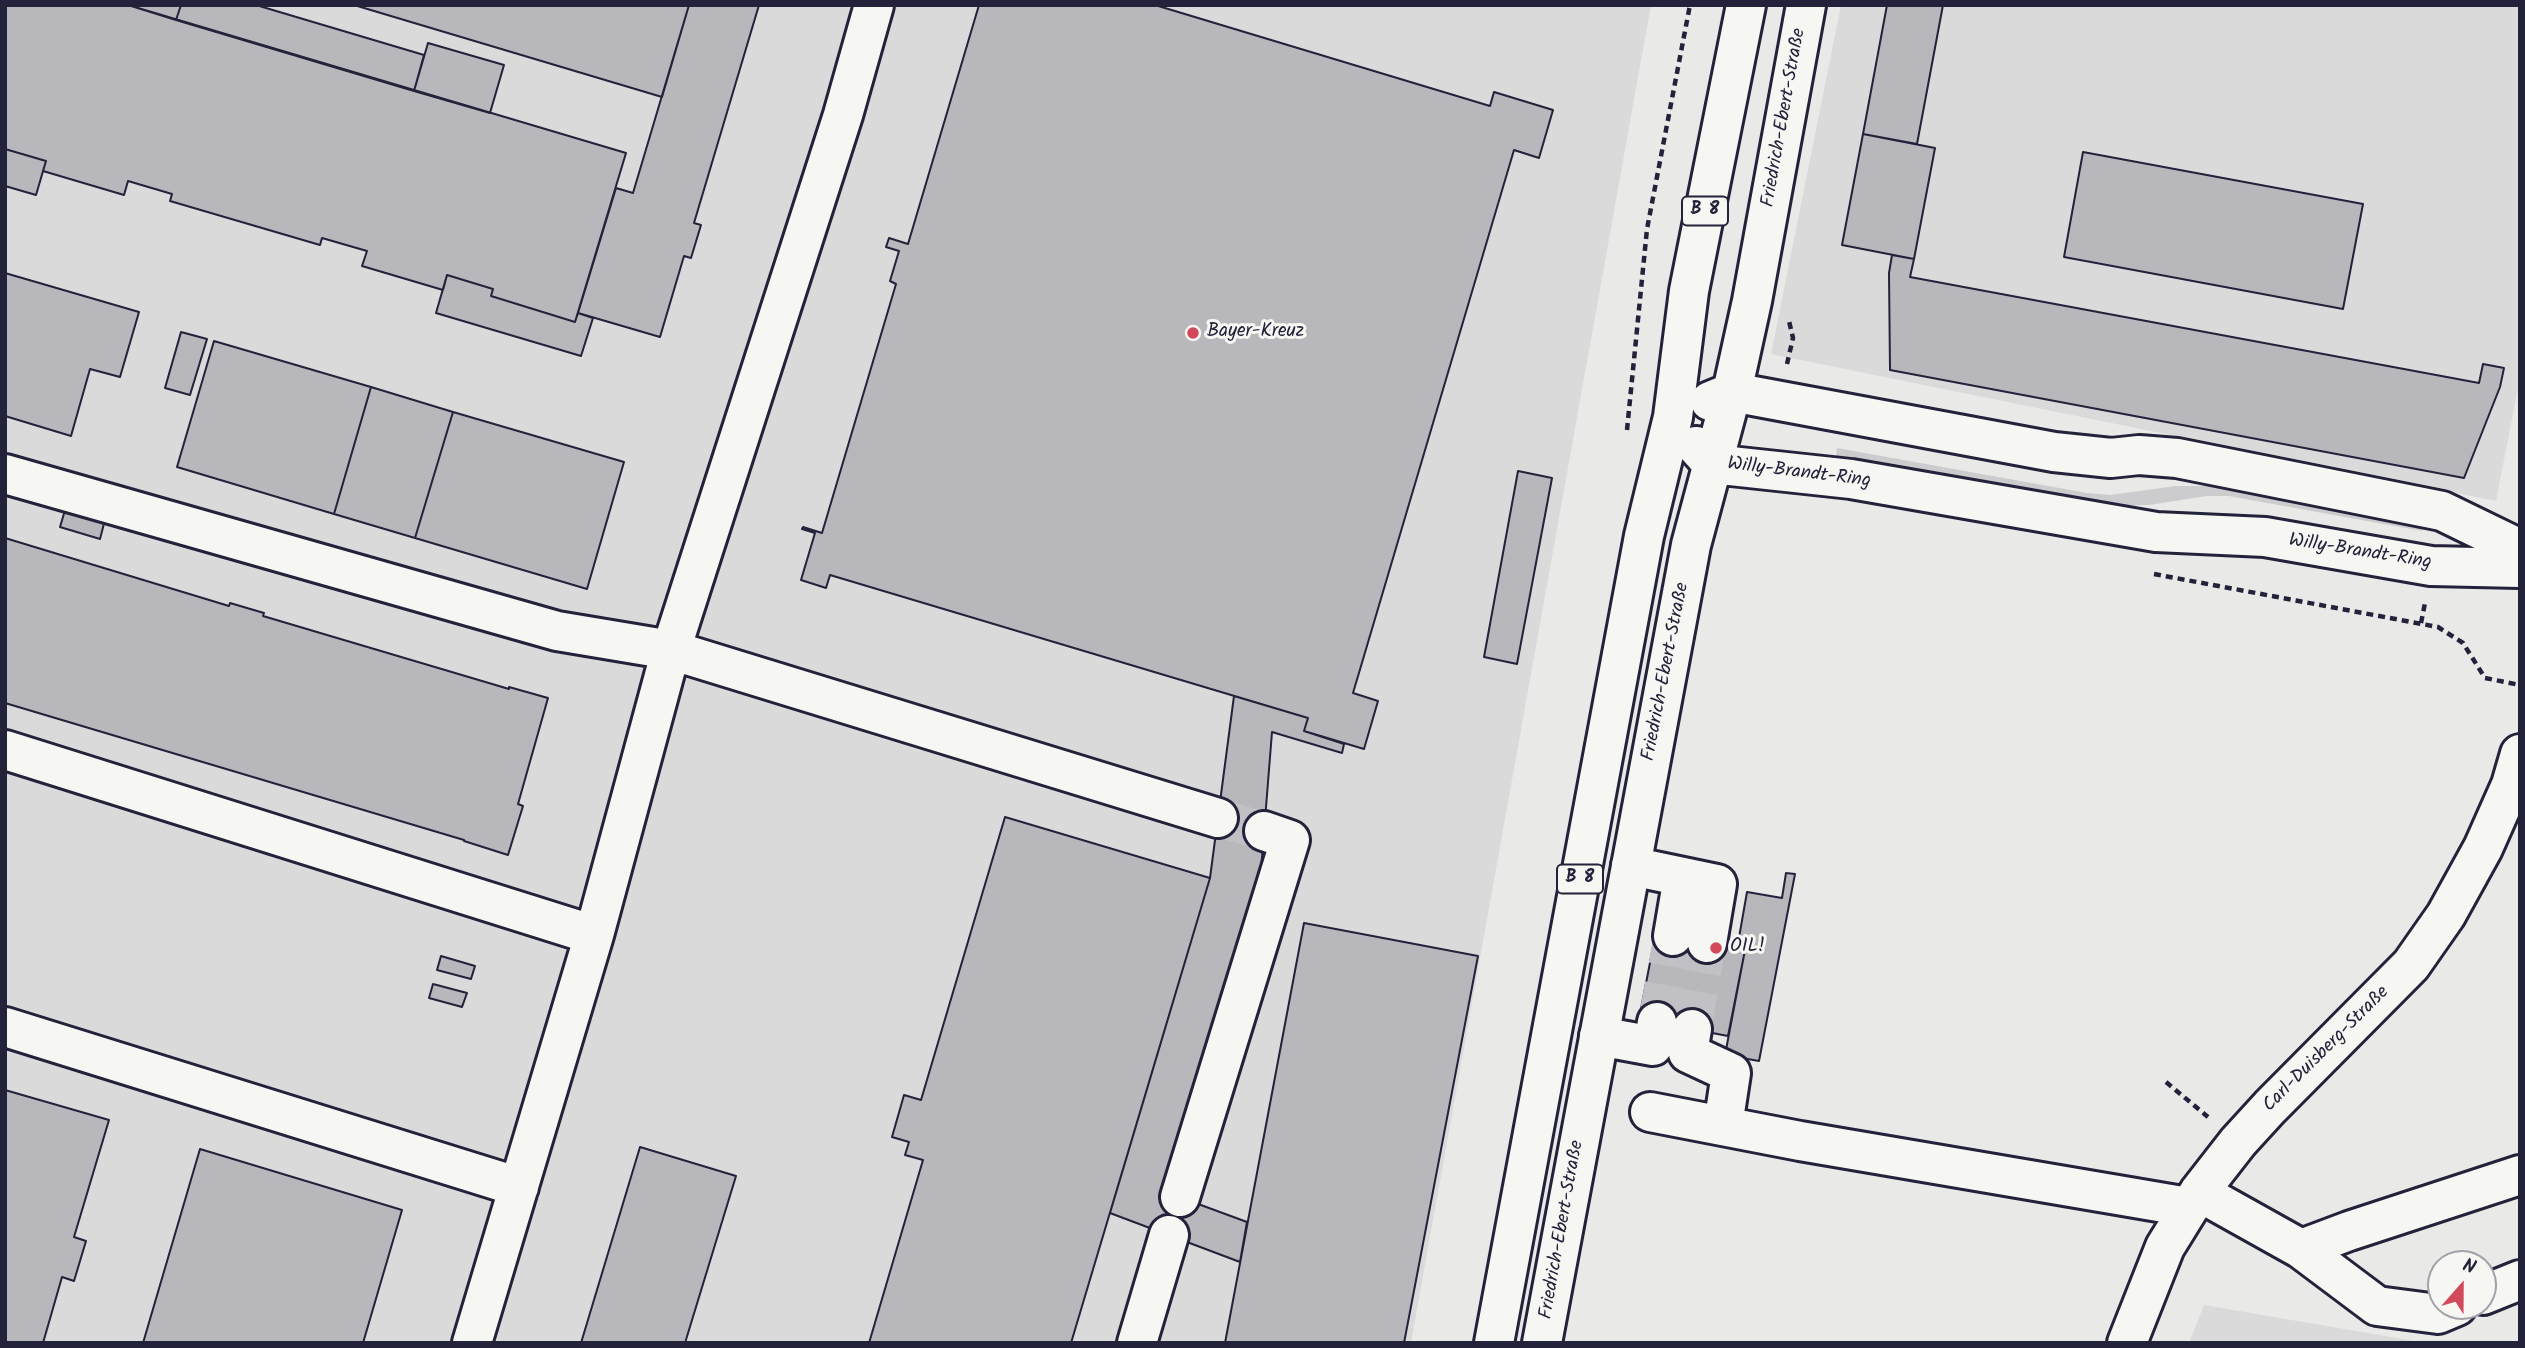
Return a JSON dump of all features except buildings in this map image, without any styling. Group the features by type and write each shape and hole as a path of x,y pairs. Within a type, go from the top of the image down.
{"main road":[{"path":"472,1343 594,935 671,650 843,115 874,5"},
{"name":"B 8","path":"1494,1343 1644,536 1673,417 1689,291 1746,5"},
{"name":"Friedrich-Ebert-Straße","path":"1542,1343 1691,545 1732,392 1752,301 1806,5"},
{"path":"1673,417 1732,392 2053,452 2110,458 2139,455 2164,457 2442,511 2520,549"},
{"name":"Willy-Brandt-Ring","path":"1673,417 1712,464 1851,479 2156,532 2265,537 2431,566 2520,568"},
{"path":"5,474 557,631 671,650 1218,818"},
{"path":"5,751 594,935"},
{"name":"Carl-Duisberg-Straße","path":"2133,1341 2165,1247 2194,1199 2238,1142 2411,965 2429,941 2483,848 2511,785 2520,754"},
{"path":"1181,1197 1290,840 1264,831"},
{"path":"1631,866 1717,884 1690,939"},
{"path":"5,1027 519,1187"},
{"path":"1599,1036 1673,1038 1731,1073 1723,1126"},
{"path":"1650,1112 1723,1126 2194,1199 2301,1249 2377,1306 2427,1313"},
{"path":"2301,1249 2520,1175"},
{"path":"1136,1343 1169,1235"},
{"path":"2497,1289 2520,1280"}],"path":[{"path":"1630,406 1647,229 1690,5"},
{"path":"2151,573 2438,627 2463,643 2485,678 2520,685"},
{"path":"2166,1082 2238,1142"}],"shaded area":[{"path":"5,5 1651,5 1411,1343 5,1343"},
{"path":"1841,5 2520,5 2520,378 2496,501 1771,354"},
{"path":"1837,448 2087,493 2110,495 2176,486 2222,486 2423,522 2422,531 2229,496 2207,496 2149,505 2103,506 1836,457"},
{"path":"2204,1305 2426,1343 2189,1343"}],"tunnel":[{"path":"1218,818 1264,831"},
{"path":"1657,1022 1673,936"},
{"path":"1692,1029 1707,943"}],"place":[{"name":"Bayer-Kreuz","path":"1193,333"},
{"name":"OIL!","path":"1716,948"}]}
